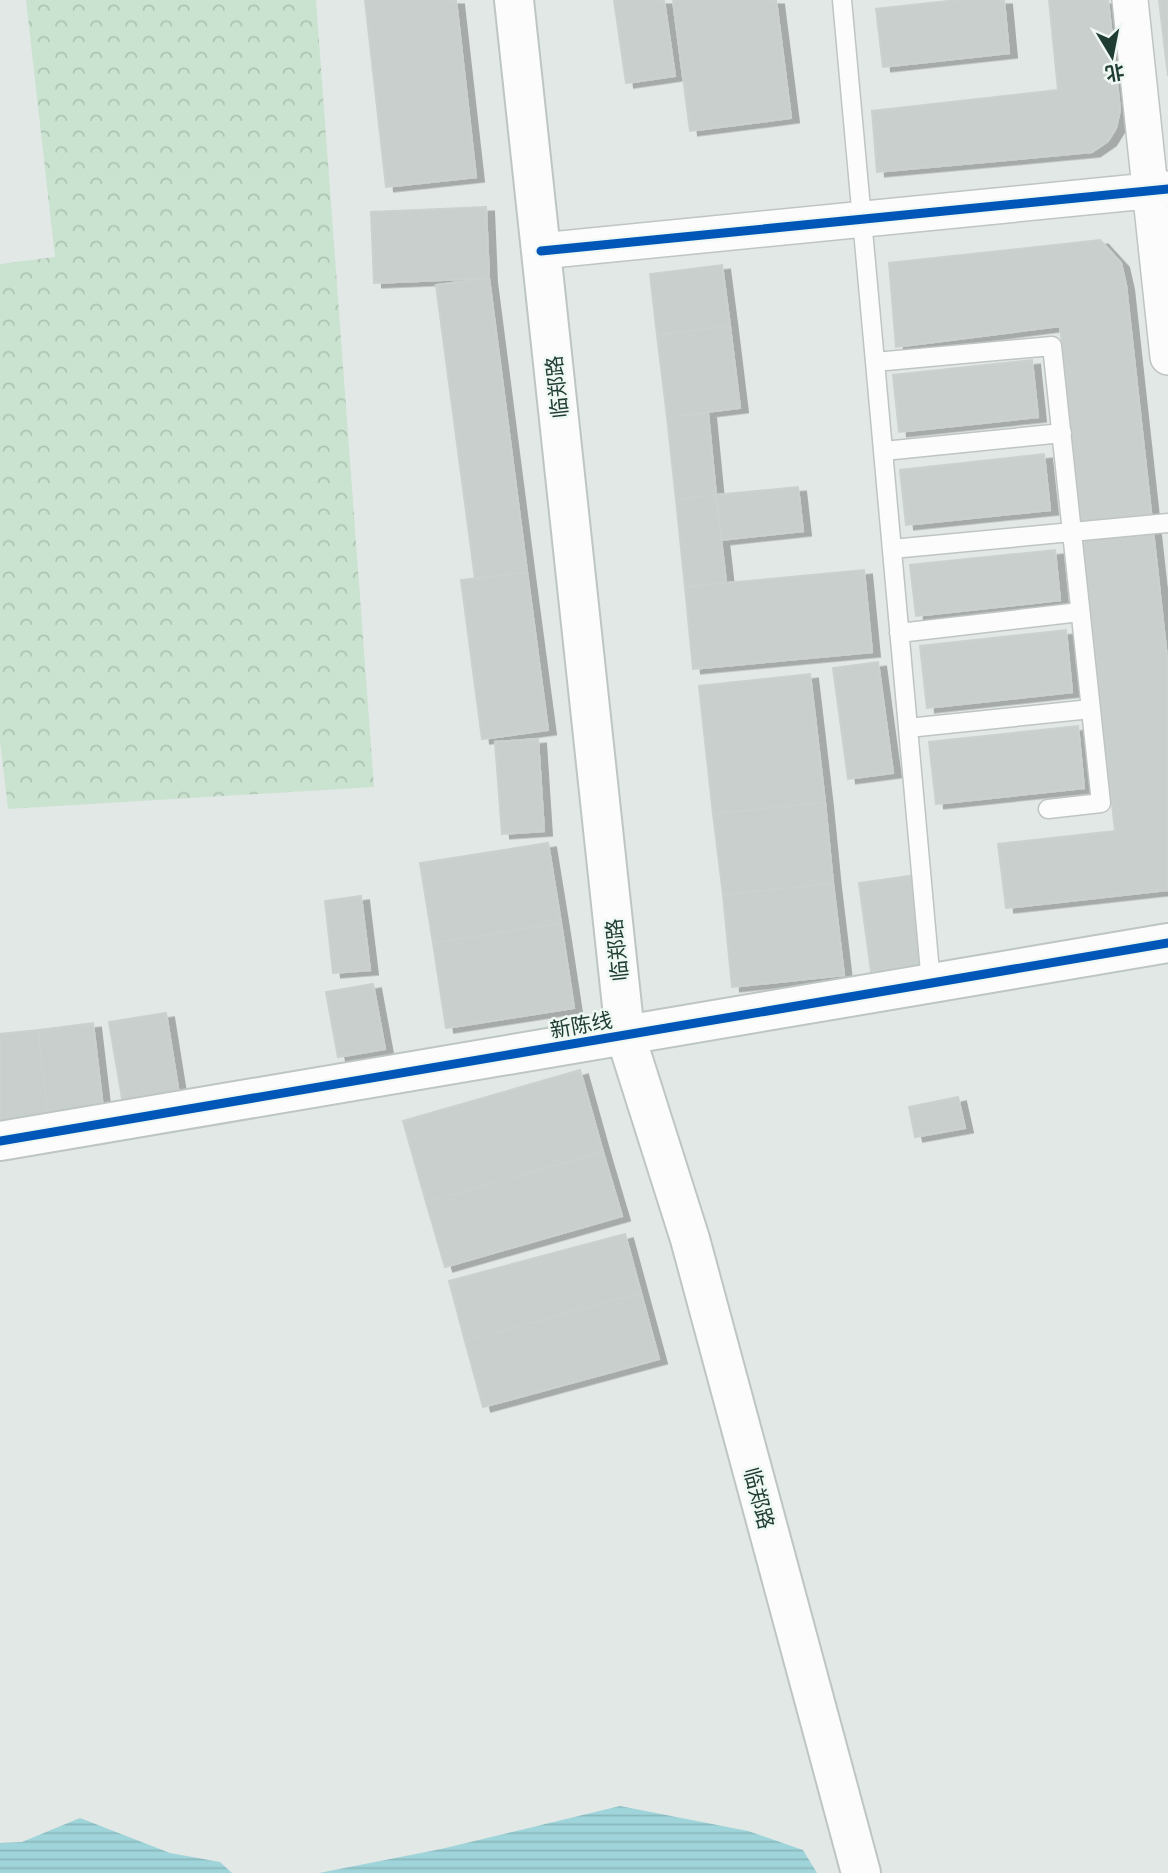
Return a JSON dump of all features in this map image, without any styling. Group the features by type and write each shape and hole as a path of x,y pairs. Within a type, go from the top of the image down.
{"main road":[{"name":"临郑路","path":"514,0 625,1034 691,1239 861,1873"},
{"name":"新陈线","path":"0,1141 1168,943"}],"street":[{"path":"1130,0 1159,190 1168,357"},
{"path":"541,251 1159,190"}],"lane":[{"path":"842,0 931,983"},
{"path":"875,362 1052,346 1101,803 1048,809"},
{"path":"884,450 1062,433"},
{"path":"891,549 1168,523"},
{"path":"899,633 1080,612"},
{"path":"908,728 1091,709"}],"green space":[{"path":"26,0 316,0 374,787 8,809 0,741 0,264 55,257"}],"water":[{"path":"620,1806 748,1831 803,1850 817,1873 319,1873 441,1849"},
{"path":"80,1818 170,1853 220,1862 232,1873 0,1873 0,1843 22,1842"}],"building":[{"path":"365,0 456,0 476,177 386,187"},
{"path":"614,0 664,0 675,76 626,83"},
{"path":"673,0 776,0 791,118 690,131"},
{"path":"957,0 1004,0 1009,53 883,67 876,9"},
{"path":"1049,0 1108,0 1120,110 1116,128 1108,141 1092,152 877,172 872,111 1058,90"},
{"path":"1159,0 1168,0 1168,76"},
{"path":"486,207 489,278 374,283 371,212"},
{"path":"1100,240 1121,263 1126,285 1168,667 1168,890 1006,908 998,844 1115,831 1060,326 896,347 889,263"},
{"path":"722,265 730,326 657,335 650,274"},
{"path":"489,278 527,572 475,579 436,285"},
{"path":"730,326 740,408 667,417 657,335"},
{"path":"1032,360 1038,417 899,432 893,375"},
{"path":"708,413 716,495 676,500 667,417"},
{"path":"1044,454 1050,510 906,525 900,470"},
{"path":"798,487 803,531 722,540 716,495"},
{"path":"716,495 726,582 685,587 676,500"},
{"path":"1055,550 1060,600 916,616 910,565"},
{"path":"864,570 872,652 693,669 685,587"},
{"path":"527,572 548,730 482,739 461,580"},
{"path":"1066,630 1072,692 927,708 920,646"},
{"path":"878,662 893,773 848,779 833,668"},
{"path":"810,674 825,802 713,814 699,686"},
{"path":"1078,726 1084,788 936,804 929,742"},
{"path":"538,739 544,831 502,834 495,742"},
{"path":"825,802 833,883 723,895 713,814"},
{"path":"548,843 561,923 433,943 420,863"},
{"path":"917,875 929,963 871,971 859,883"},
{"path":"833,883 844,975 732,987 723,895"},
{"path":"361,896 370,970 333,973 325,901"},
{"path":"561,923 574,1008 446,1028 433,943"},
{"path":"373,984 385,1049 338,1057 326,992"},
{"path":"166,1013 179,1094 123,1104 109,1022"},
{"path":"93,1023 103,1108 48,1114 38,1030"},
{"path":"38,1030 48,1114 0,1120 0,1034"},
{"path":"580,1070 603,1152 426,1202 403,1121"},
{"path":"958,1097 965,1128 915,1137 909,1107"},
{"path":"603,1152 622,1216 445,1267 426,1202"},
{"path":"625,1234 641,1293 465,1341 449,1281"},
{"path":"641,1293 659,1359 483,1407 465,1341"}],"cycle path":[{"path":"541,251 1168,189"},
{"path":"0,1141 1168,943"}]}
